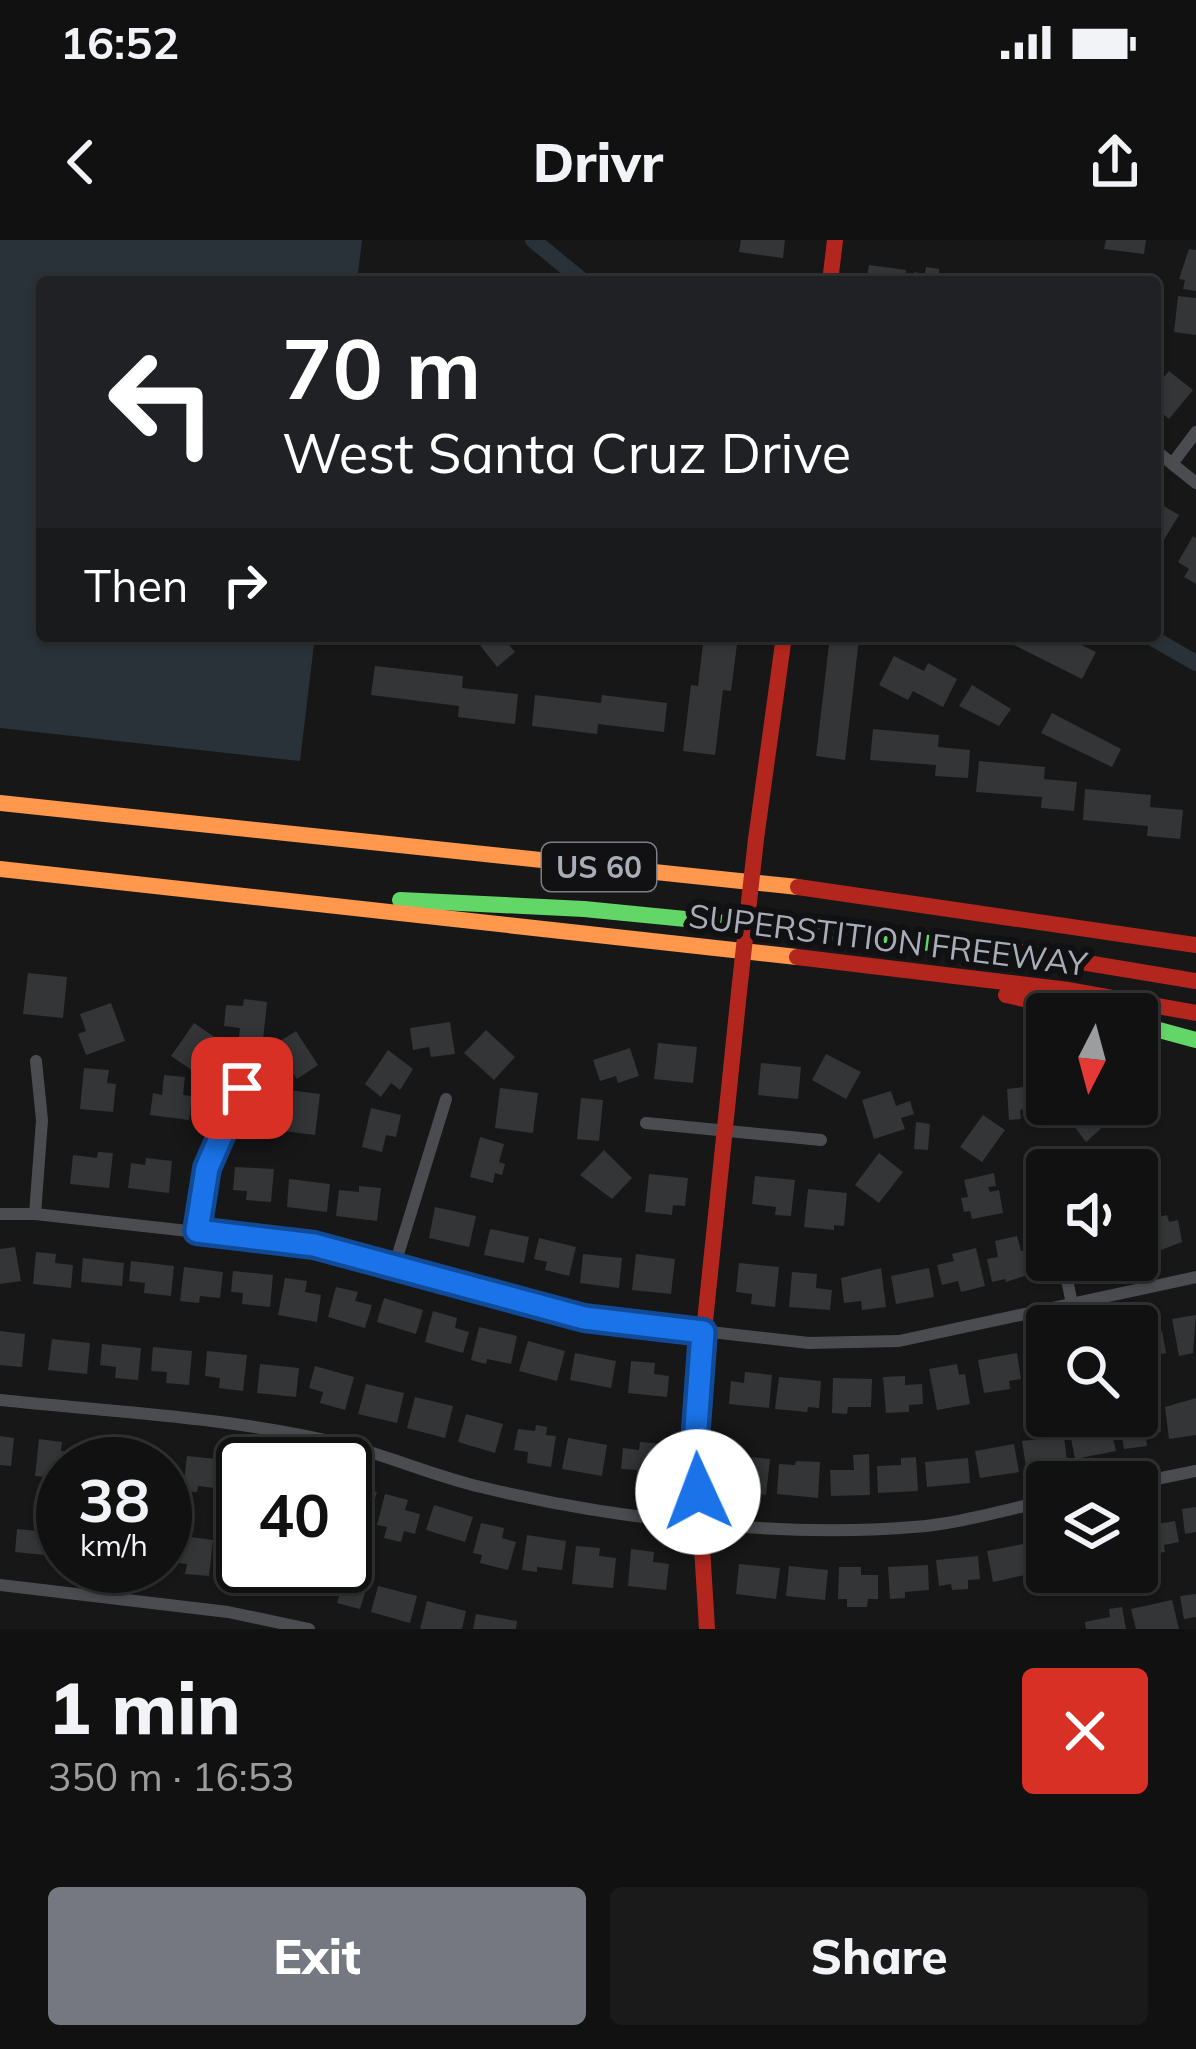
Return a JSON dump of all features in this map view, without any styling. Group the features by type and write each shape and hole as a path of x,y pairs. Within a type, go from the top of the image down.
{"main road":[{"path":"831,276 835,240"},
{"path":"707,1629 696,1428 703,1332 756,838 783,642"},
{"name":"SUPERSTITION FREEWAY","path":"0,803 820,892 1060,921 1196,945"},
{"name":"SUPERSTITION FREEWAY","path":"0,869 841,962 1069,990 1196,1013"},
{"path":"274,898 510,903 1016,952 1196,980"},
{"path":"841,962 1026,1000"},
{"path":"1158,1030 1196,1040"}],"street":[{"path":"1172,464 1196,432"},
{"path":"1161,455 1196,483"},
{"path":"35,1214 42,1120 36,1061"},
{"path":"197,1231 207,1168 242,1088"},
{"path":"394,1264 446,1099"},
{"path":"646,1123 820,1140"},
{"path":"0,1214 314,1245 584,1318 809,1343 899,1341 1196,1277"},
{"path":"1067,1281 1072,1304"},
{"path":"0,1400 220,1422 342,1444 476,1486 570,1507 700,1521 821,1532 919,1527 1026,1505"},
{"path":"1158,1479 1196,1471"},
{"path":"0,1585 227,1612 308,1629"}],"shaded area":[{"path":"0,240 362,240 358,276 36,276 36,642 314,642 300,761 0,728"}],"building":[{"path":"741,240 785,240 783,258 739,252"},
{"path":"1106,240 1146,240 1144,254 1104,249"},
{"path":"1189,249 1196,250 1196,291 1183,289 1185,280 1179,279"},
{"path":"869,265 906,270 905,276 867,276"},
{"path":"926,267 947,276 914,276 914,272 925,274"},
{"path":"1178,296 1196,298 1196,335 1174,332"},
{"path":"1169,371 1193,390 1169,419 1161,412 1161,381"},
{"path":"1161,504 1179,515 1161,542"},
{"path":"1193,536 1196,584 1184,577 1189,569 1178,562"},
{"path":"478,642 507,642 515,652 497,667"},
{"path":"703,642 737,642 731,691 723,690 715,755 683,751 691,685 698,686"},
{"path":"829,642 859,642 845,760 816,756"},
{"path":"1008,642 1075,642 1096,652 1082,679"},
{"path":"894,656 924,671 928,663 957,679 943,707 913,691 908,700 879,685"},
{"path":"375,666 463,676 462,688 518,694 515,724 458,717 459,706 371,695"},
{"path":"972,685 1011,709 999,726 959,706"},
{"path":"535,695 601,703 602,695 667,703 664,732 598,724 597,734 532,726"},
{"path":"1052,713 1121,749 1112,767 1041,733"},
{"path":"873,729 939,735 938,747 970,750 968,778 935,776 936,765 870,760"},
{"path":"979,761 1045,767 1044,779 1077,782 1074,811 1041,808 1042,797 976,792"},
{"path":"1085,789 1151,795 1150,807 1183,810 1180,839 1147,836 1148,826 1083,820"},
{"path":"28,973 67,977 63,1018 23,1014"},
{"path":"244,999 267,1002 263,1040 239,1037 240,1028 224,1026 226,1005 243,1006"},
{"path":"111,1003 125,1041 86,1055 78,1034 86,1031 80,1014"},
{"path":"450,1022 455,1054 431,1057 429,1047 413,1050 410,1028"},
{"path":"194,1023 216,1038 193,1071 171,1056"},
{"path":"486,1030 515,1057 494,1080 464,1053"},
{"path":"296,1031 318,1065 297,1079 274,1045"},
{"path":"658,1043 697,1047 693,1083 654,1079"},
{"path":"630,1048 639,1076 618,1083 616,1076 600,1081 593,1060"},
{"path":"388,1050 413,1069 400,1090 391,1083 381,1097 365,1084"},
{"path":"826,1054 861,1072 846,1099 812,1080"},
{"path":"761,1063 801,1067 798,1099 758,1095"},
{"path":"84,1068 109,1070 107,1083 116,1084 113,1112 80,1109"},
{"path":"164,1075 185,1077 183,1095 192,1096 189,1120 150,1115 153,1093 162,1095"},
{"path":"1023,1081 1026,1120 1025,1109 1020,1110 1021,1119 1009,1120 1007,1089 1023,1087"},
{"path":"500,1088 538,1093 533,1133 495,1128"},
{"path":"289,1090 320,1094 315,1135 284,1131"},
{"path":"891,1091 896,1106 910,1101 914,1114 901,1118 905,1129 874,1139 862,1100"},
{"path":"581,1098 603,1100 599,1141 577,1139"},
{"path":"371,1108 401,1115 396,1137 386,1135 382,1152 362,1147"},
{"path":"983,1115 1005,1130 982,1162 960,1147"},
{"path":"916,1122 930,1124 928,1150 914,1149"},
{"path":"1073,1125 1105,1125 1086,1142"},
{"path":"480,1137 504,1144 499,1162 505,1164 502,1175 495,1173 493,1183 470,1177"},
{"path":"604,1150 632,1178 612,1199 580,1175"},
{"path":"98,1152 113,1153 109,1188 70,1184 73,1155 97,1158"},
{"path":"879,1153 903,1172 879,1203 855,1185"},
{"path":"146,1158 172,1161 169,1193 128,1188 131,1163 145,1165"},
{"path":"235,1167 274,1169 271,1202 246,1200 247,1191 233,1190"},
{"path":"994,1173 996,1186 988,1187 990,1192 999,1190 1003,1213 972,1219 970,1211 964,1212 961,1198 968,1197 964,1180"},
{"path":"649,1174 688,1178 685,1206 673,1205 672,1215 645,1212"},
{"path":"755,1176 795,1180 791,1216 775,1215 776,1207 752,1204"},
{"path":"289,1179 330,1184 327,1212 287,1207"},
{"path":"359,1186 381,1188 377,1221 336,1216 339,1190 359,1192"},
{"path":"808,1189 847,1193 844,1226 834,1225 834,1230 804,1227"},
{"path":"435,1207 476,1216 469,1247 429,1238"},
{"path":"1158,1217 1178,1220 1182,1242 1158,1251"},
{"path":"490,1229 529,1237 524,1263 484,1255"},
{"path":"1017,1236 1021,1251 1026,1250 1026,1275 992,1282 987,1259 998,1257 995,1241"},
{"path":"539,1238 576,1247 569,1276 545,1270 547,1262 534,1259"},
{"path":"15,1247 21,1281 0,1284 0,1249"},
{"path":"976,1248 985,1286 961,1292 958,1281 942,1285 937,1265 954,1261 952,1254"},
{"path":"36,1252 56,1254 55,1263 73,1265 71,1288 33,1284"},
{"path":"583,1254 622,1258 619,1288 580,1283"},
{"path":"636,1254 675,1259 671,1294 632,1290"},
{"path":"83,1258 124,1263 122,1286 81,1282"},
{"path":"131,1261 174,1266 171,1296 144,1293 145,1283 129,1281"},
{"path":"739,1263 779,1267 775,1307 751,1304 752,1294 736,1292"},
{"path":"184,1267 223,1272 220,1298 180,1301"},
{"path":"881,1268 886,1307 862,1310 861,1301 844,1303 841,1278"},
{"path":"929,1268 934,1297 896,1304 891,1276"},
{"path":"233,1271 273,1275 270,1307 242,1304 243,1293 231,1292"},
{"path":"792,1272 817,1274 816,1288 832,1290 830,1310 789,1307"},
{"path":"285,1278 307,1281 305,1292 321,1295 317,1322 278,1315"},
{"path":"336,1287 358,1292 355,1301 372,1305 365,1328 328,1317"},
{"path":"384,1298 423,1310 416,1334 377,1322"},
{"path":"433,1311 457,1318 455,1328 469,1332 463,1353 425,1342"},
{"path":"1196,1315 1193,1353 1179,1356 1172,1319"},
{"path":"479,1327 517,1336 511,1364 471,1360"},
{"path":"0,1331 25,1334 22,1367 0,1365"},
{"path":"1162,1331 1166,1353 1158,1354 1158,1332"},
{"path":"52,1339 90,1343 87,1374 48,1370"},
{"path":"528,1341 565,1351 557,1381 519,1371"},
{"path":"102,1344 141,1348 138,1380 115,1378 116,1367 100,1365"},
{"path":"153,1347 192,1351 189,1385 166,1383 167,1372 151,1371"},
{"path":"207,1351 247,1355 243,1391 219,1388 220,1378 205,1376"},
{"path":"575,1353 616,1361 611,1388 570,1380"},
{"path":"1017,1353 1021,1379 1009,1381 1010,1389 984,1393 978,1360"},
{"path":"631,1361 655,1363 654,1374 669,1376 667,1397 628,1393"},
{"path":"260,1364 299,1368 296,1397 257,1393"},
{"path":"957,1364 959,1375 965,1374 970,1404 937,1410 929,1369"},
{"path":"315,1366 354,1377 345,1410 320,1403 323,1392 309,1388"},
{"path":"745,1372 772,1375 769,1408 729,1404 731,1381 744,1383"},
{"path":"905,1376 905,1385 922,1384 923,1404 909,1405 909,1412 886,1413 883,1377"},
{"path":"779,1377 821,1381 819,1408 808,1407 807,1412 775,1409"},
{"path":"833,1378 872,1379 871,1407 832,1413"},
{"path":"366,1384 404,1393 397,1423 358,1414"},
{"path":"415,1397 453,1406 445,1438 407,1428"},
{"path":"1196,1398 1196,1435 1169,1439 1165,1407"},
{"path":"466,1414 503,1424 495,1453 458,1442"},
{"path":"536,1425 547,1427 546,1435 556,1436 551,1467 527,1463 528,1452 514,1450 518,1429 535,1431"},
{"path":"0,1436 14,1438 11,1466 0,1465"},
{"path":"1064,1437 1067,1461 1026,1461 1026,1467 1022,1441"},
{"path":"1071,1437 1113,1437 1116,1451 1075,1459"},
{"path":"1122,1437 1146,1437 1147,1446 1124,1449"},
{"path":"568,1438 607,1445 602,1476 562,1469"},
{"path":"640,1442 663,1444 660,1481 636,1479 637,1470 621,1469 623,1448 639,1450"},
{"path":"1014,1444 1019,1472 980,1478 975,1451"},
{"path":"869,1454 870,1495 831,1496 830,1470 854,1470 853,1455"},
{"path":"192,1457 216,1459 216,1488 198,1486 197,1492 192,1492"},
{"path":"751,1457 770,1459 766,1495 727,1491 730,1463 750,1465"},
{"path":"916,1457 918,1491 878,1493 877,1466 901,1465 901,1458"},
{"path":"968,1458 970,1483 927,1487 925,1462"},
{"path":"796,1461 820,1462 818,1498 777,1494 779,1464 795,1465"},
{"path":"385,1494 408,1500 405,1510 420,1514 415,1534 404,1531 401,1542 384,1538 387,1527 377,1525"},
{"path":"434,1505 473,1517 465,1542 426,1530"},
{"path":"1196,1507 1196,1532 1185,1534 1182,1509"},
{"path":"1175,1521 1179,1542 1164,1545 1165,1552 1158,1553 1158,1524"},
{"path":"481,1523 504,1528 502,1538 516,1542 508,1570 480,1563 482,1555 473,1553"},
{"path":"17,1529 36,1531 36,1554 15,1552"},
{"path":"527,1535 566,1541 562,1570 522,1570"},
{"path":"192,1537 213,1540 209,1576 192,1575"},
{"path":"1026,1543 1026,1575 993,1582 987,1551"},
{"path":"576,1546 600,1548 599,1556 616,1558 613,1588 572,1584"},
{"path":"631,1549 654,1552 653,1562 669,1564 666,1590 628,1586"},
{"path":"978,1556 980,1579 968,1580 968,1589 939,1586 936,1560"},
{"path":"739,1564 780,1568 776,1599 736,1594"},
{"path":"928,1565 929,1590 890,1599 888,1567"},
{"path":"789,1566 828,1570 825,1600 786,1596"},
{"path":"839,1567 861,1567 861,1575 878,1575 878,1599 868,1599 867,1607 847,1607 847,1599 838,1599"},
{"path":"378,1586 417,1596 410,1623 371,1612"},
{"path":"340,1593 365,1593 360,1609 337,1603"},
{"path":"1196,1594 1196,1617 1184,1619 1180,1596"},
{"path":"1172,1600 1179,1629 1136,1629 1131,1609"},
{"path":"427,1601 466,1611 462,1629 420,1629"},
{"path":"1122,1607 1126,1629 1086,1629 1085,1622 1110,1617 1109,1609"},
{"path":"476,1614 517,1621 516,1629 473,1629"}],"waterway":[{"path":"533,240 577,276"},
{"path":"1159,642 1196,663"}],"traffic: fast":[{"path":"400,900 584,909 1021,952"},
{"path":"1158,1030 1196,1040"}],"traffic: slow":[{"path":"0,803 798,887"},
{"path":"0,869 797,957"}],"traffic: jam":[{"path":"831,276 835,240"},
{"path":"756,839 783,642"},
{"path":"739,992 756,839"},
{"path":"798,887 1196,945"},
{"path":"1021,952 1196,981"},
{"path":"797,957 1069,990 1196,1013"},
{"path":"707,1629 697,1399 739,992"},
{"path":"1006,995 1026,999"}],"route":[{"path":"242,1088 207,1168 197,1231 314,1245 584,1318 703,1332 696,1428 698,1492"}]}
